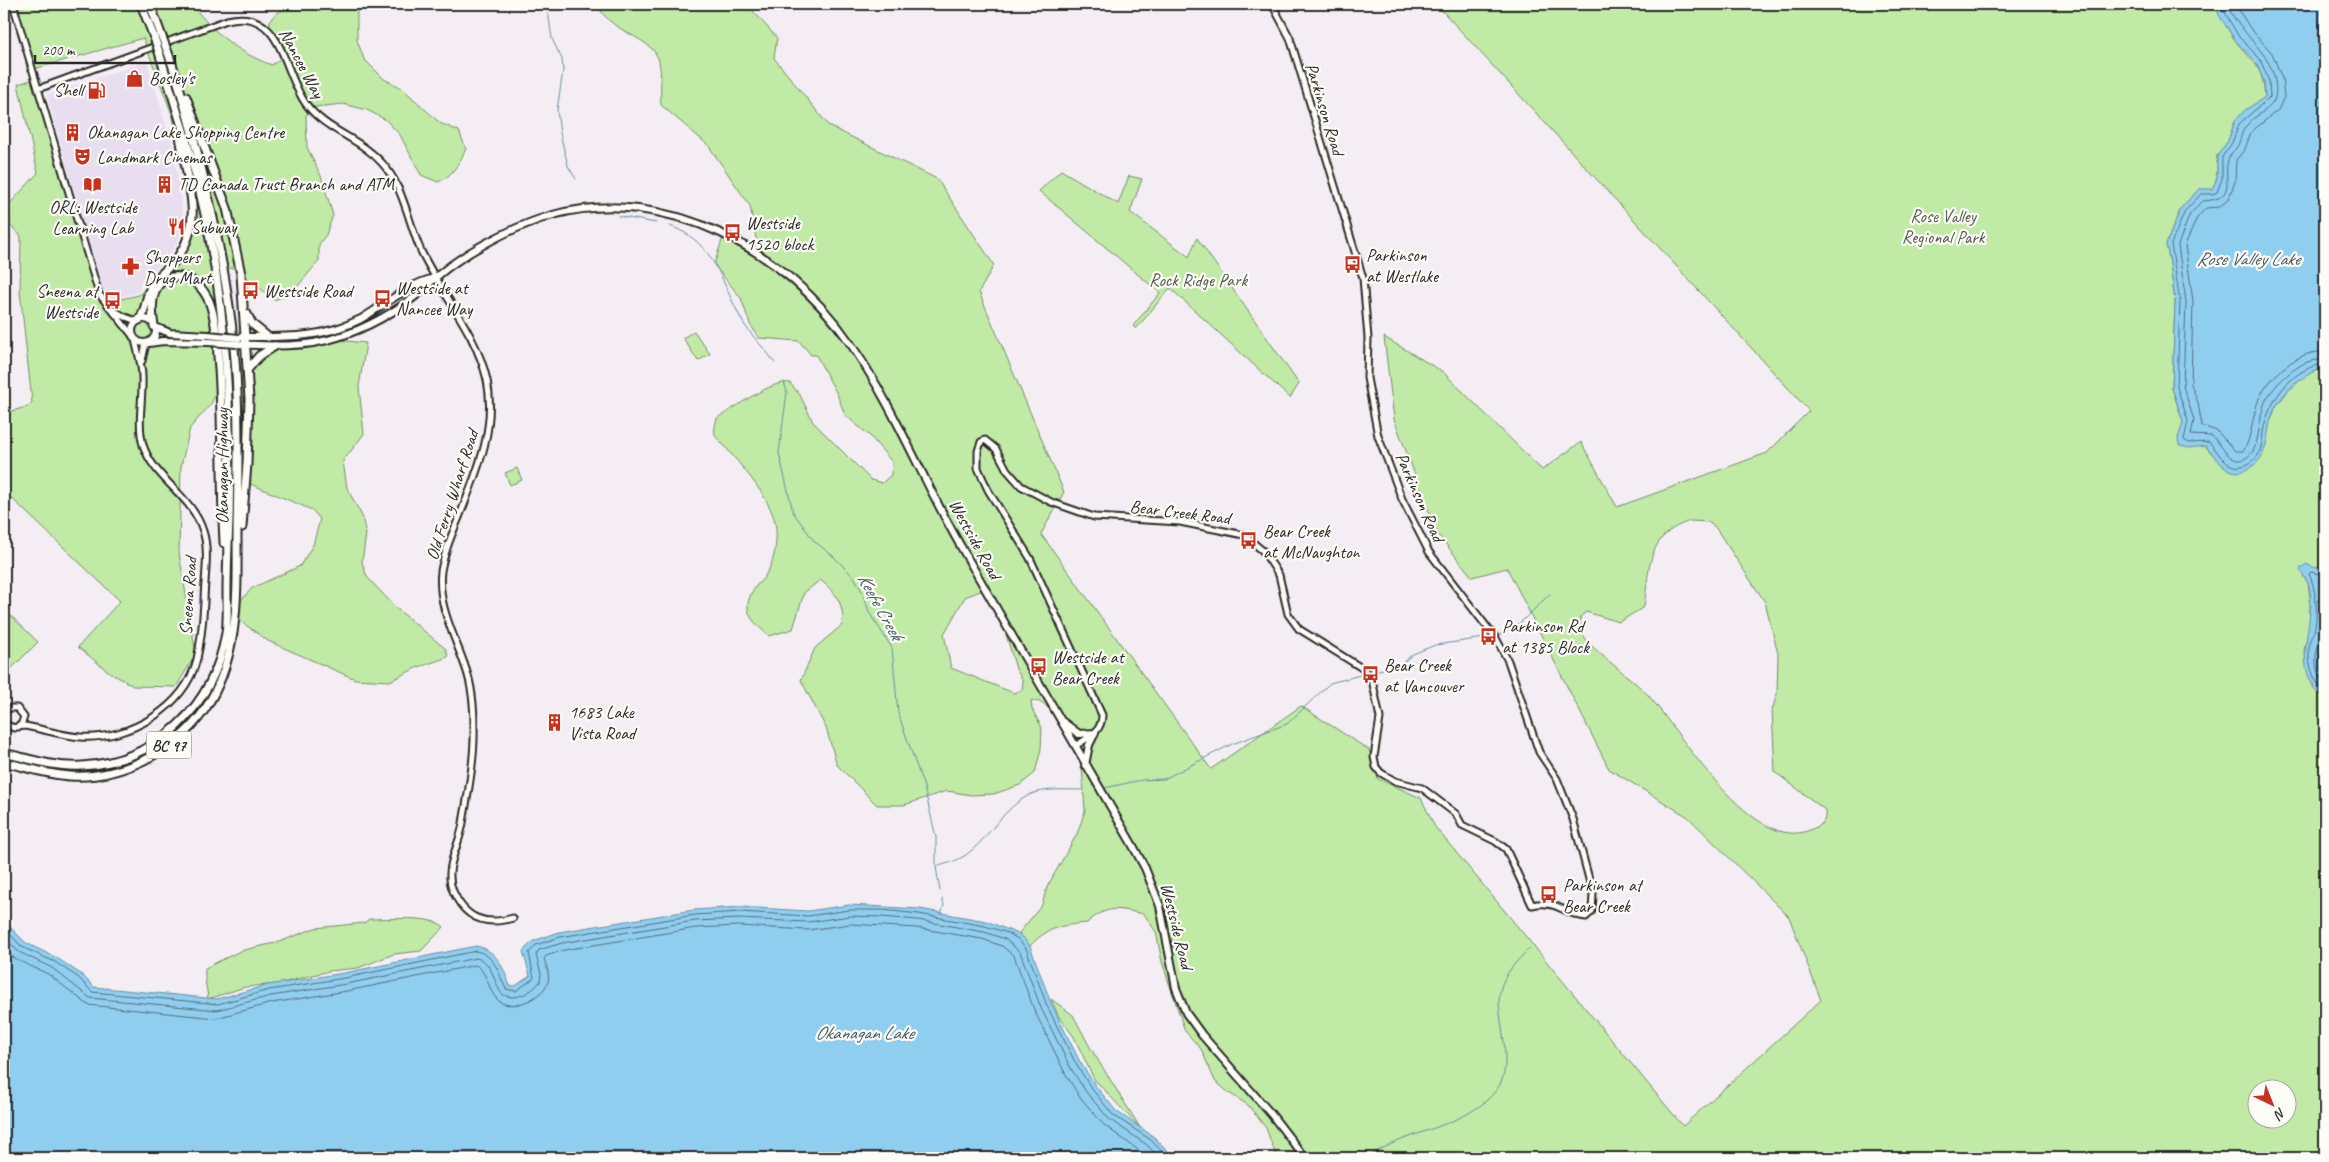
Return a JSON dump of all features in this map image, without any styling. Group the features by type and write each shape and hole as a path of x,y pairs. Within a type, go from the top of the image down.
{"highway":[{"name":"Okanagan Highway","path":"5,754 70,766 97,765 138,753 170,734 193,710 214,676 226,632 230,498 229,406 221,309 201,193 159,52 141,4"},
{"name":"Okanagan Highway","path":"4,762 57,774 85,776 120,770 142,761 169,745 184,733 203,712 217,687 229,656 234,632 237,593 237,392 229,312 204,176 177,76 150,4"},
{"path":"177,76 192,109 227,208 239,258 245,306 242,341 248,369 247,464 237,593"},
{"path":"138,320 144,312 149,290 179,256 191,232 193,204 179,119"},
{"path":"155,326 151,306 152,296 167,279 179,277 190,279 206,295 216,332 220,390 222,512 227,593"},
{"path":"245,306 252,324 268,338"},
{"path":"248,369 259,356 275,346"}],"main road":[{"name":"Westside Road","path":"147,343 208,339 242,341 275,346 324,341 375,322 423,291 435,278 472,253 522,226 569,211 626,207 675,215 726,236 772,264 823,309 863,362 954,536 1132,844 1160,906 1176,988 1186,1012 1202,1035 1272,1114 1305,1158"},
{"name":"Westside Road","path":"242,341 317,335 340,328 370,314 419,282 435,278"},
{"path":"147,319 155,326 155,335 147,343 134,338 132,327 138,320 147,319"},
{"name":"Westside Road","path":"155,326 170,333 208,339"},
{"path":"1058,718 1079,734 1095,733"},
{"path":"1085,765 1089,745 1095,733"}],"street":[{"name":"Sneena Road","path":"13,4 96,286 108,307 134,338 141,366"},
{"name":"Parkinson Road","path":"1272,4 1290,38 1364,278 1368,338 1366,378 1378,436 1402,499 1429,552 1497,640 1508,661 1539,752 1557,779 1573,819 1593,894 1592,910 1586,917 1576,916 1554,904 1544,902 1532,905"},
{"name":"Nancee Way","path":"38,89 227,20 241,18 258,22 273,32 292,79 315,115 331,128 370,152 392,175 420,248 435,278"},
{"name":"Old Ferry Wharf Road","path":"435,278 478,349 489,395 489,422 482,457 447,547 441,576 443,605 467,672 474,728 463,827 450,865 451,888 462,907 474,918 495,924 513,918"},
{"path":"108,307 125,317 138,320"},
{"name":"Sneena Road","path":"17,727 25,726 80,737 101,736 133,729 154,718 176,698 190,676 197,659 203,611 204,533 190,506 156,472 144,446 140,428 141,366 147,343"},
{"name":"Bear Creek Road","path":"1095,733 1102,725 1102,715 1030,558 988,490 978,468 978,451 981,442 985,440 996,449 1007,470 1021,486 1051,502 1094,517 1180,522 1244,534 1264,551 1279,574 1288,614 1299,629 1365,670 1373,684 1380,718 1374,757 1376,767 1381,773 1394,781 1422,788 1456,814 1462,825 1495,841 1506,849 1532,905"},
{"name":"Sneena Road","path":"4,714 13,707 21,710 24,717 42,729"},
{"path":"4,720 10,727 17,727 24,717"},
{"path":"1074,746 1095,733"}],"shaded area":[{"name":"Okanagan Lake Shopping Centre","path":"147,61 171,141 181,192 184,230 170,254 143,281 138,292 114,300 104,291 99,281 47,95"}],"green space":[{"path":"19,4 191,4 218,33 237,48 272,65 286,54 283,41 269,25 273,17 280,11 304,5 353,4 357,10 357,40 364,59 384,79 402,88 440,123 459,131 466,149 452,173 438,182 421,175 400,135 386,120 367,110 343,104 316,107 306,115 307,147 321,176 333,215 326,235 319,244 319,261 291,294 274,300 236,268 230,268 225,273 222,379 211,404 190,428 181,466 179,553 196,654 176,687 133,686 109,672 78,647 120,601 4,491 4,413 27,407 32,402 20,291 21,236 4,219 4,210 38,173 18,84 31,80 101,292 108,302 139,295 174,256 186,233 189,205 173,117 143,38 27,71"},
{"name":"Rose Valley Regional Park","path":"598,4 747,4 777,38 774,58 829,126 937,179 994,265 979,292 1064,492 1041,534 1211,769 1301,706 1369,750 1378,779 1421,798 1435,827 1683,1126 1821,1000 1789,917 1688,817 1609,769 1507,568 1472,577 1437,533 1394,419 1384,337 1443,372 1542,470 1581,442 1617,507 1767,453 1809,411 1436,4 2213,4 2233,37 2258,68 2265,97 2235,121 2228,141 2217,156 2217,178 2212,190 2199,189 2181,208 2166,244 2175,302 2172,388 2183,422 2225,468 2271,420 2276,406 2289,390 2306,375 2318,370 2325,379 2325,563 2303,576 2308,583 2310,597 2310,625 2304,650 2314,690 2325,698 2325,1158 1277,1158 1266,1128 1248,1105 1215,1081 1201,1049 1185,1031 1162,962 1156,932 1144,914 1107,910 1087,923 1062,926 1048,931 1030,946 1019,933 1042,905 1047,887 1077,834 1085,811 1081,752 1073,733 1043,703 1031,700 1032,709 1042,728 1041,749 1035,773 1020,785 994,794 971,795 947,791 904,805 877,805 837,765 826,728 801,680 815,648 842,625 841,605 831,589 820,580 804,593 793,629 769,636 752,619 749,614 748,602 756,586 769,569 773,559 776,535 774,519 770,507 755,484 717,437 715,426 717,418 763,390 782,383 790,383 800,395 813,422 871,480 882,483 891,475 892,462 870,436 845,415 837,394 816,355 811,355 799,341 759,338 750,324 741,298 714,265 724,234 759,255 750,206 708,145 661,105 660,66 655,53 648,45 610,21","holes":["1690,521 1708,522 1715,527 1765,602 1778,654 1777,694 1772,710 1775,772 1825,810 1823,822 1812,829 1790,833 1766,825 1743,809 1699,761 1648,695 1594,648 1584,636 1580,617 1586,612 1619,622 1644,607 1650,566 1658,544 1665,535 1676,527","983,590 997,603 1016,669 1023,681 1022,690 1014,693 951,668 944,634 965,597"]},
{"name":"Rock Ridge Park","path":"1061,170 1118,204 1129,176 1142,179 1130,212 1189,257 1197,238 1299,384 1290,398 1170,288 1136,329 1133,326 1160,293 1039,191"},
{"path":"694,331 710,354 698,361 683,338"},
{"path":"299,336 366,343 359,387 364,434 343,461 347,488 362,516 366,534 362,562 367,577 396,608 446,649 448,657 416,668 390,681 355,679 268,641 236,618 236,606 252,588 300,566 313,545 320,519 312,510 227,474 231,376 265,350"},
{"path":"517,468 522,480 510,485 505,473"},
{"path":"4,609 38,642 4,676"},
{"path":"369,919 420,919 438,923 444,927 421,951 394,954 358,968 329,971 278,984 245,987 208,999 205,968 240,951 279,942 315,928 364,923"},
{"path":"1051,999 1073,1015 1091,1049 1141,1129 1094,1079 1074,1037 1058,1015"}],"water":[{"name":"Rose Valley Lake","path":"2215,4 2325,4 2325,379 2318,370 2306,376 2289,389 2273,414 2267,442 2261,458 2254,465 2239,472 2227,469 2206,446 2188,448 2179,445 2178,438 2183,422 2172,388 2175,302 2166,244 2181,208 2199,189 2212,189 2217,178 2217,156 2228,141 2235,121 2245,110 2265,97 2264,82 2256,62 2235,40 2219,15"},
{"path":"2325,563 2325,698 2314,686 2305,660 2310,601 2308,584 2300,569 2306,564 2318,569"},
{"name":"Okanagan Lake","path":"849,905 920,909 986,921 1021,935 1030,946 1051,1003 1080,1062 1095,1085 1116,1111 1154,1137 1175,1158 4,1158 4,921 26,943 57,958 82,975 94,987 217,999 268,985 344,973 476,946 494,955 502,966 510,986 515,986 530,976 523,951 533,941 559,932 694,910 740,907 808,911"}],"waterway":[{"name":"Keefe Creek","path":"547,4 552,39 562,59 563,71 557,110 560,133 568,166 576,179"},
{"name":"Keefe Creek","path":"618,216 656,223"},
{"name":"Keefe Creek","path":"670,226 686,233 708,254 744,324 775,363"},
{"name":"Keefe Creek","path":"784,382 787,392 779,453 793,512 814,541 832,555 854,577 863,593 869,612 892,648 898,713 924,787 936,837 936,867 940,891"},
{"path":"1496,637 1521,622 1550,594"},
{"path":"1368,673 1401,664 1413,654 1435,645 1492,637"},
{"path":"1104,788 1142,780 1164,779 1232,744 1287,724 1330,683 1364,674"},
{"path":"936,867 967,854 1012,807 1029,795 1048,790 1082,790"},
{"name":"Keefe Creek","path":"941,914 944,905 942,899"},
{"path":"1367,1158 1399,1141 1453,1121 1470,1112 1485,1102 1497,1089 1505,1067 1499,1002 1500,991 1508,973 1530,948"}],"place":[{"name":"Bosley's","path":"135,78"},
{"name":"Shell","path":"97,90"},
{"name":"Okanagan Lake Shopping Centre","path":"73,132"},
{"name":"Landmark Cinemas","path":"83,157"},
{"name":"ORL: Westside Learning Lab","path":"93,184"},
{"name":"TD Canada Trust Branch and ATM","path":"164,184"},
{"name":"Subway","path":"177,227"},
{"name":"Westside 1520 block","path":"732,233"},
{"name":"Parkinson at Westlake","path":"1352,265"},
{"name":"Shoppers Drug Mart","path":"130,267"},
{"name":"Westside Road","path":"250,291"},
{"name":"Westside at Nancee Way","path":"382,298"},
{"name":"Sneena at Westside","path":"112,301"},
{"name":"Bear Creek at McNaughton","path":"1249,541"},
{"name":"Parkinson Rd at 1385 Block","path":"1488,636"},
{"name":"Westside at Bear Creek","path":"1038,667"},
{"name":"Bear Creek at Vancouver","path":"1370,675"},
{"name":"1683 Lake Vista Road","path":"555,722"},
{"name":"Parkinson at Bear Creek","path":"1549,895"}]}
